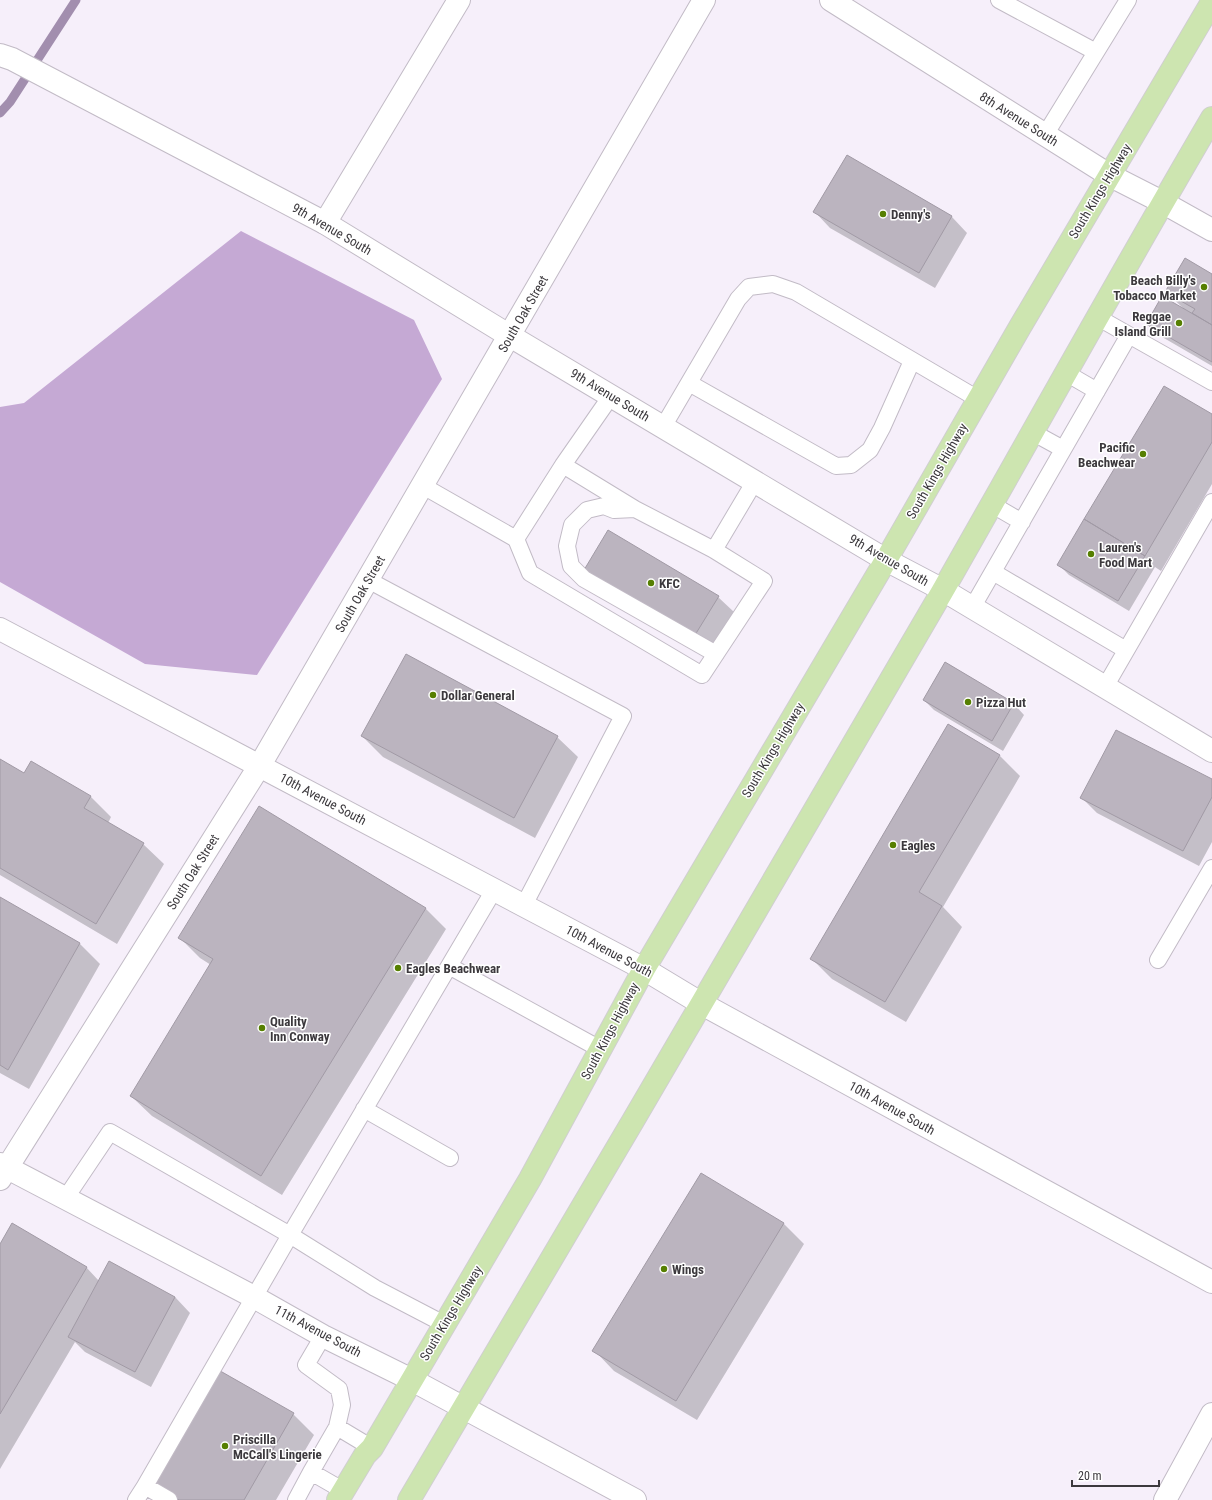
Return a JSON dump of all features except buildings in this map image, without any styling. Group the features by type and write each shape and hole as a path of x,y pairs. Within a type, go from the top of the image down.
{"main road":[{"name":"South Kings Highway","path":"341,1495 365,1455 372,1448 530,1179 644,969 886,560 978,399 1212,2"},
{"path":"410,1500 702,1004 943,590 1162,202 1212,118"}],"street":[{"path":"325,223 459,0"},
{"name":"South Oak Street","path":"2,1170 260,765 704,0"},
{"name":"8th Avenue South","path":"831,0 1109,175 1212,230"},
{"name":"9th Avenue South","path":"6,57 325,223 510,336 886,560 943,590 1212,751"},
{"name":"10th Avenue South","path":"0,629 644,969 702,1004 1212,1282"},
{"name":"11th Avenue South","path":"2,1170 65,1199 254,1297 323,1336 412,1380 635,1500"},
{"path":"1165,1500 1212,1414"}],"lane":[{"path":"999,0 1096,52"},
{"path":"1045,135 1128,0"},
{"path":"663,427 738,299 749,287 773,284 796,292 978,399"},
{"path":"1097,317 1212,382"},
{"path":"972,608 1129,335"},
{"path":"689,383 836,466 851,465 870,450 882,428 912,361"},
{"path":"1066,373 1097,391"},
{"path":"516,539 563,465 611,396"},
{"path":"1032,432 1064,449"},
{"path":"423,486 516,539 530,573 702,675 764,581 714,550 635,509 563,465"},
{"path":"714,550 755,481"},
{"path":"1105,687 1212,502"},
{"path":"991,504 1022,522"},
{"path":"635,509 614,510 604,506 586,510 572,525 567,546 571,566 584,579 716,654"},
{"path":"993,572 1126,650"},
{"path":"368,580 623,716 524,905"},
{"path":"1158,960 1212,868"},
{"path":"136,1500 290,1235 494,890"},
{"path":"449,966 600,1049"},
{"path":"364,1110 450,1158"},
{"path":"65,1199 110,1132 290,1235 375,1288 444,1324"},
{"path":"296,1500 338,1427 342,1405 339,1389 306,1365 323,1336"},
{"path":"338,1427 372,1448"},
{"path":"311,1472 341,1495"},
{"path":"145,1486 169,1500"}],"shaded area":[{"path":"241,231 414,320 442,379 257,675 145,664 0,582 0,407 24,403"}],"waterway":[{"path":"0,113 10,102 76,0"}],"place":[{"name":"Denny's","path":"883,214"},
{"name":"Beach Billy's Tobacco Market","path":"1204,287"},
{"name":"Reggae Island Grill","path":"1179,323"},
{"name":"Pacific Beachwear","path":"1143,454"},
{"name":"Lauren's Food Mart","path":"1091,554"},
{"name":"KFC","path":"651,583"},
{"name":"Dollar General","path":"433,695"},
{"name":"Pizza Hut","path":"968,702"},
{"name":"Eagles","path":"893,845"},
{"name":"Eagles Beachwear","path":"398,968"},
{"name":"Quality Inn Conway","path":"262,1028"},
{"name":"Wings","path":"664,1269"},
{"name":"Priscilla McCall's Lingerie","path":"225,1446"}]}
